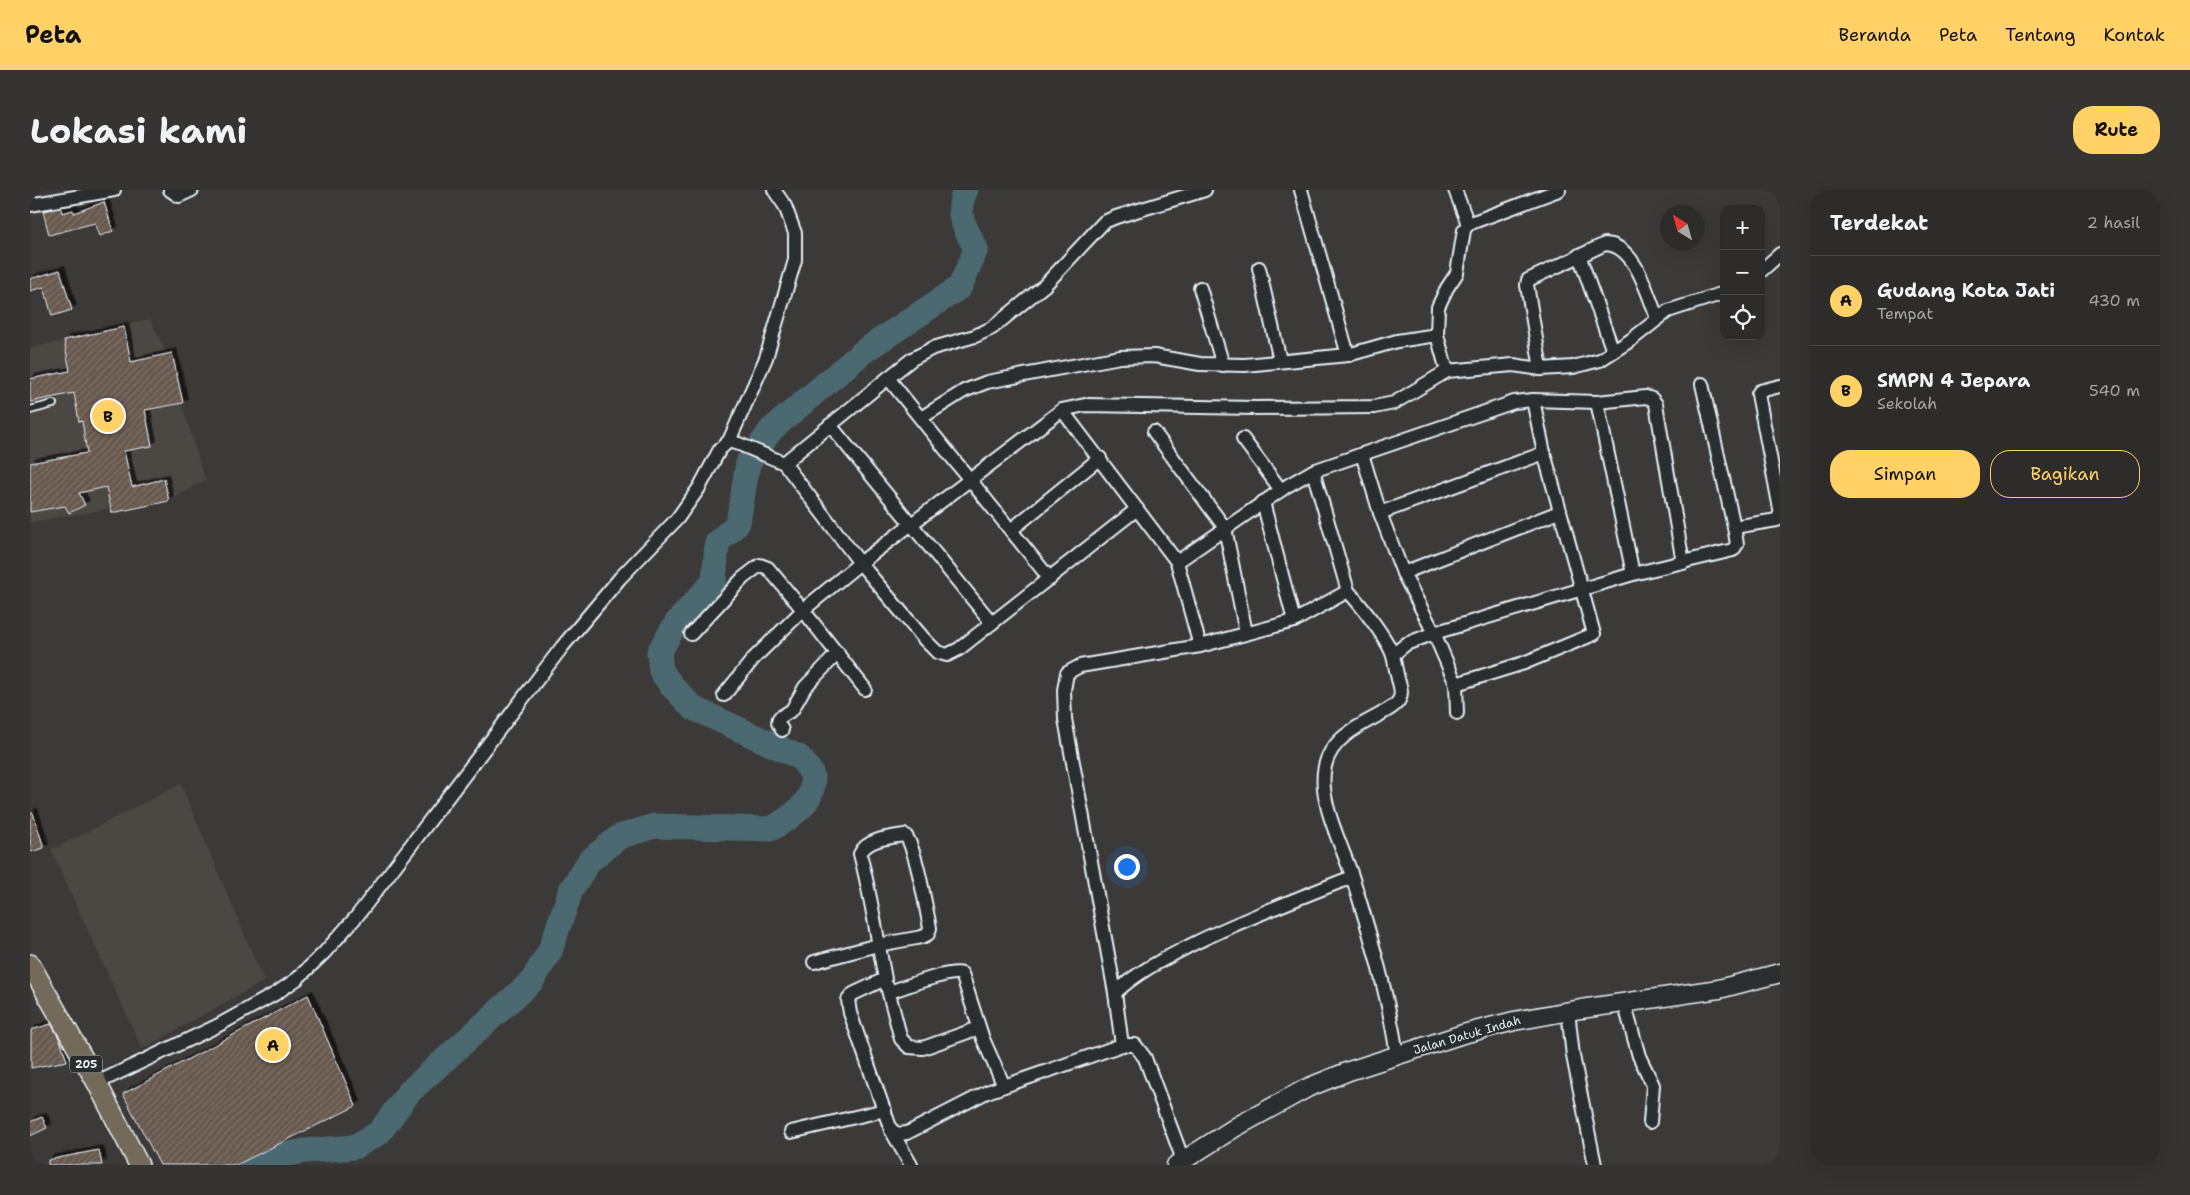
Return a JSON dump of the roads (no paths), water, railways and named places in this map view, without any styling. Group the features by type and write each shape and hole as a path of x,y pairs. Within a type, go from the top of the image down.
{"main road":[{"name":"205","path":"30,964 36,988 97,1083 139,1165"}],"street":[{"path":"30,205 114,190"},
{"path":"170,190 179,196 192,190"},
{"path":"97,1083 217,1026 275,994 297,979 324,953 357,916 567,641 620,578 678,519 699,488 720,449 734,442 766,358 795,260 795,233 785,206 774,190"},
{"path":"784,463 912,359 933,348 975,336 992,328 1045,285 1104,222 1206,190"},
{"path":"1301,190 1348,355"},
{"path":"1455,190 1468,224"},
{"path":"1447,371 1437,334 1438,307 1457,273 1464,230 1468,224 1560,190"},
{"path":"1541,368 1527,285 1528,280 1579,255 1605,244 1621,249 1634,263 1640,274 1657,318"},
{"path":"1765,267 1780,254"},
{"path":"1579,255 1613,351"},
{"path":"1259,268 1280,361"},
{"path":"1200,288 1223,365"},
{"path":"724,695 754,658 803,610 860,563 1062,410 1085,405 1256,408 1374,407 1394,403 1447,371 1513,365 1541,368 1573,367 1600,360 1631,340 1657,318 1676,308 1720,293"},
{"path":"922,418 964,391 987,382 1056,367 1120,357 1154,356 1200,364 1223,365 1280,361 1348,355 1397,341 1437,334"},
{"path":"888,378 1050,579"},
{"path":"1393,655 1406,644 1434,633 1633,574 1734,550 1737,544 1734,527 1702,384"},
{"path":"1780,386 1760,391 1758,394 1780,508"},
{"path":"1176,562 1281,490 1313,471 1514,402 1532,400 1597,402 1646,398 1652,399 1656,404 1683,563"},
{"path":"1456,684 1524,663 1592,635 1594,628 1559,512 1532,400"},
{"path":"1597,402 1633,574"},
{"path":"1062,410 1100,458 1176,562 1200,646"},
{"path":"830,425 992,623"},
{"path":"1154,432 1224,528 1246,633"},
{"path":"1243,438 1281,490"},
{"path":"734,442 784,463 860,563 937,652 947,655 1050,579 1137,508"},
{"path":"1380,513 1544,453"},
{"path":"1362,454 1380,513 1403,573 1434,633 1456,684 1457,714"},
{"path":"1011,530 1100,458"},
{"path":"1313,471 1348,592 1362,606 1393,655 1402,692 1399,701 1392,707 1353,730 1335,744 1325,766 1324,786 1328,807 1352,877 1380,972 1391,1014 1397,1055"},
{"path":"1264,502 1294,622"},
{"path":"1403,573 1559,512"},
{"path":"1734,527 1777,520 1780,514"},
{"path":"691,634 743,578 760,565 768,568 838,653 864,689"},
{"path":"1122,1045 1065,719 1064,690 1067,673 1080,666 1200,646 1294,622 1348,592"},
{"path":"782,730 778,723 779,718 792,710 804,688 838,653"},
{"path":"814,962 878,945 922,938 928,934 930,928 912,850 905,835 872,842 862,848 860,854 878,945 888,992 901,1039 909,1047 923,1048 979,1028"},
{"path":"1114,993 1144,969 1195,943 1235,924 1352,877"},
{"path":"888,992 947,974 959,973 964,979 979,1028 1004,1086"},
{"name":"Jalan Datuk Indah","path":"1180,1162 1260,1113 1306,1088 1397,1055 1463,1034 1514,1021 1568,1011 1719,989 1780,973"},
{"path":"885,978 853,994 848,1000 850,1013 891,1130 911,1165"},
{"path":"1624,1002 1639,1056 1653,1086 1650,1122"},
{"path":"1568,1011 1573,1056 1595,1165"},
{"path":"891,1130 898,1134 907,1133 987,1092 1122,1045 1135,1045 1145,1058 1180,1162"},
{"path":"791,1132 885,1110"}],"lane":[{"path":"30,410 53,404"}],"waterway":[{"path":"253,1165 264,1159 304,1151 354,1147 379,1133 409,1092 532,981 550,951 571,890 589,861 619,837 654,826 771,829 802,807 811,792 813,783 811,773 799,757 693,708 661,671 659,652 677,622 714,581 717,543 738,523 748,463 771,430 864,351 960,287 976,249 962,220 962,198 966,190"}],"place":[{"name":"SMPN 4 Jepara","path":"108,416"},
{"name":"Gudang Kota Jati","path":"273,1045"}]}
